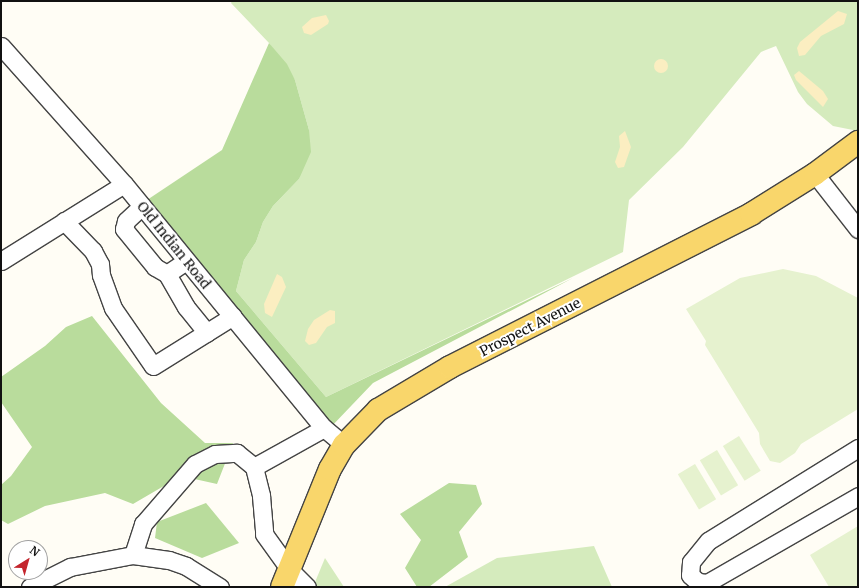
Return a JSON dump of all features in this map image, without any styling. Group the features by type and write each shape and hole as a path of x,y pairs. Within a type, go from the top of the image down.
{"main road":[{"name":"Prospect Avenue","path":"286,578 321,490 344,445 365,421 414,387 750,214 815,174 858,142"}],"street":[{"name":"Old Indian Road","path":"1,46 124,184 324,428 344,445"},
{"path":"815,174 858,229"},
{"path":"1,261 64,220 124,184"},
{"path":"142,206 126,221 124,229 155,267 168,274 186,307 207,333"},
{"path":"64,220 93,251 100,264 101,275 113,308 153,366 233,316"},
{"path":"168,274 186,261"},
{"path":"254,467 324,428"},
{"path":"858,448 708,541 694,556 688,568 694,579 703,583 718,578 858,496"},
{"path":"133,555 143,524 195,464 215,454 237,453 254,467 261,496 264,534 286,578 307,587"},
{"path":"30,587 70,567 133,555 169,560 186,566 220,587"}],"green space":[{"path":"232,1 858,1 858,131 833,126 807,104 798,92 776,46 761,52 683,147 629,200 623,252 326,397 236,291 244,260 256,242 263,222 273,206 299,179 309,130 295,80 269,43 231,3"},
{"path":"269,43 287,64 295,80 309,130 311,152 299,179 273,206 263,222 256,242 244,260 236,291 326,397 573,278 373,383 330,428 141,204 222,150"},
{"path":"783,269 816,276 858,298 858,409 801,444 795,453 780,463 770,461 760,444 759,433 705,345 706,341 686,309 740,278"},
{"path":"92,316 161,403 205,443 233,443 217,484 181,476 133,504 105,493 45,506 8,524 1,520 1,485 11,476 32,447 1,402 1,377 45,346 66,327"},
{"path":"739,436 761,471 745,481 723,446"},
{"path":"717,450 738,485 721,495 700,460"},
{"path":"695,464 716,499 699,509 678,474"},
{"path":"449,483 476,485 482,504 459,532 468,557 429,587 417,587 405,568 421,540 400,514"},
{"path":"206,503 239,543 202,558 155,538 157,522"},
{"path":"858,526 858,587 829,587 810,555"},
{"path":"594,546 612,587 445,587 497,558"},
{"path":"325,558 344,587 313,587"}],"sand":[{"path":"838,11 847,14 844,24 821,36 805,55 799,56 797,48 800,42"},
{"path":"326,15 329,21 328,24 311,35 304,33 302,27 312,18"},
{"path":"658,59 664,59 668,63 668,69 664,73 658,73 654,69 654,63"},
{"path":"799,71 823,91 828,99 823,107 796,80 794,75"},
{"path":"625,131 631,147 624,167 618,168 615,162 620,147 619,136"},
{"path":"277,274 282,277 286,287 272,317 265,313 264,304"},
{"path":"330,310 335,311 335,323 327,327 316,343 309,345 305,341 308,329 314,320"}]}
